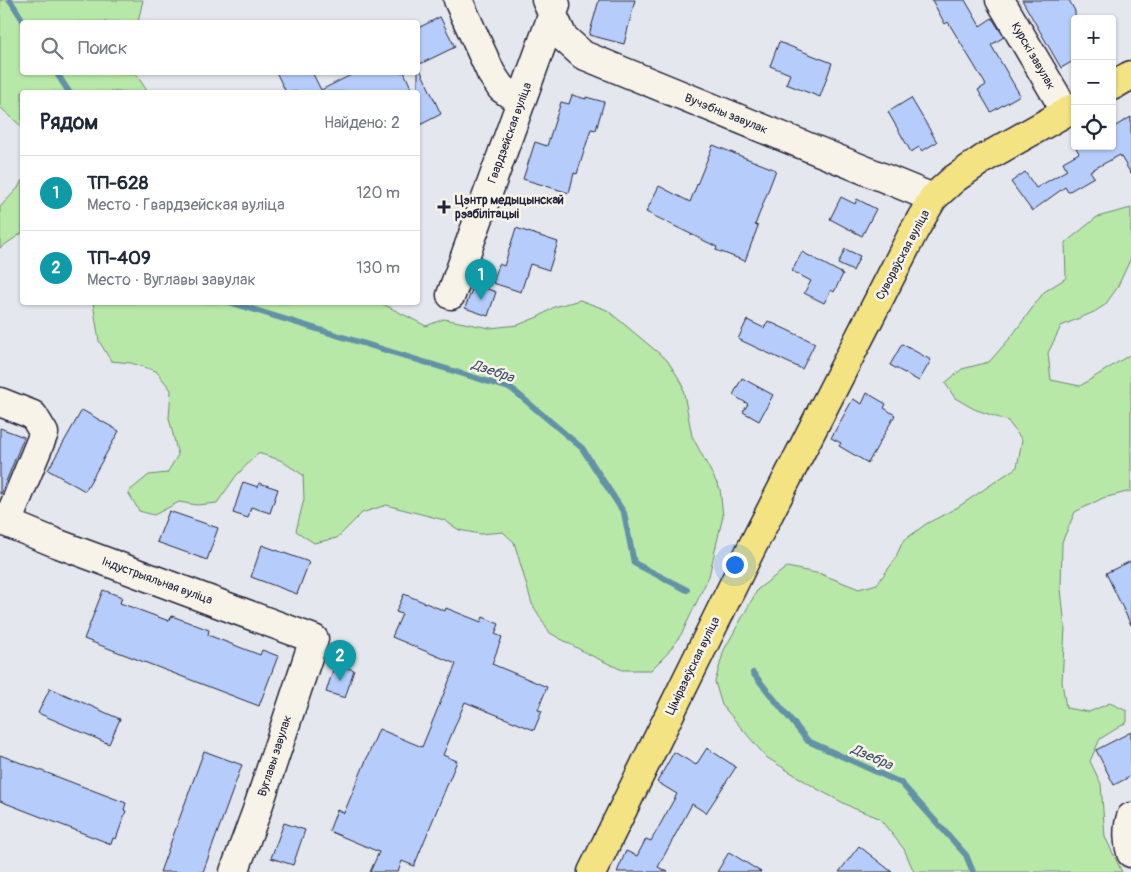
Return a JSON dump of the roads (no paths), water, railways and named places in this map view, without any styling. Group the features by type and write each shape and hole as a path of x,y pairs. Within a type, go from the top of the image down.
{"main road":[{"path":"1116,84 1131,75"},
{"name":"Сувораўская вуліца","path":"795,461 933,198 954,179 983,159 1070,110"},
{"name":"Ціміразеўская вуліца","path":"592,872 795,461"}],"street":[{"path":"458,0 491,73 501,88 521,102"},
{"name":"Курскі завулак","path":"1000,0 1070,110"},
{"name":"Гвардзейская вуліца","path":"451,295 521,102 552,4"},
{"name":"Вучэбны завулак","path":"552,4 563,37 583,55 933,198"},
{"path":"0,402 33,415 44,433 4,521"},
{"name":"Індустрыяльная вуліца","path":"4,521 56,543 314,639"},
{"name":"Вуглавы завулак","path":"234,872 256,813 314,639"},
{"path":"1131,817 1129,822 1129,845 1131,854"}],"waterway":[{"name":"Дзебра","path":"10,0 23,20"},
{"name":"Дзебра","path":"58,75 68,90"},
{"name":"Дзебра","path":"239,305 512,389 582,448 624,513 634,563 687,590"},
{"name":"Дзебра","path":"753,673 808,741 901,783 966,855 973,872"}],"place":[{"name":"Цэнтр медыцынскай рэабілітацыі","path":"444,207"},
{"name":"ТП-628","path":"481,300"},
{"name":"ТП-409","path":"340,681"}]}
